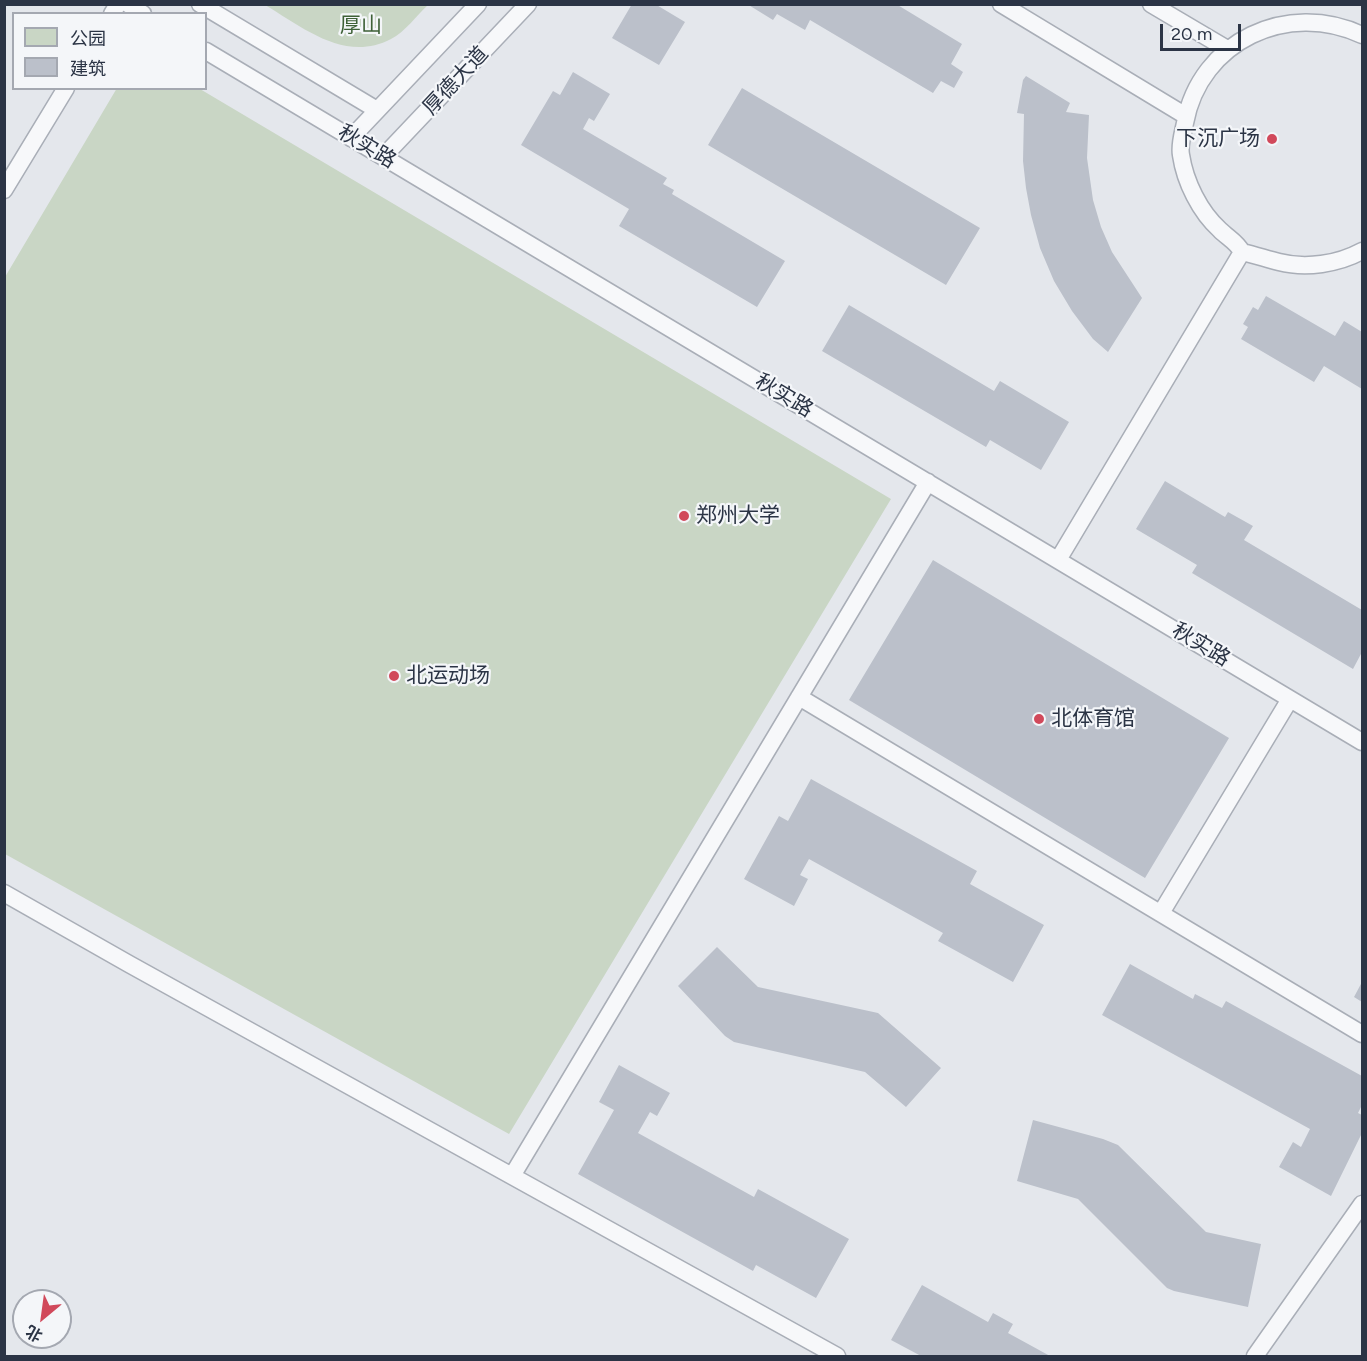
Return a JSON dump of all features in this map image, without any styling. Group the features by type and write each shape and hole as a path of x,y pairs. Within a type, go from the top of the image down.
{"lane":[{"path":"200,4 377,110"},
{"name":"厚德大道","path":"351,138 478,4"},
{"name":"厚德大道","path":"383,157 528,4"},
{"path":"1001,4 1186,116"},
{"path":"1151,4 1227,49"},
{"path":"1362,35 1345,26 1300,21 1277,24 1255,31 1227,49 1219,56 1194,90 1186,116 1180,153 1194,194 1205,213 1220,231 1238,245 1242,252 1281,263 1304,265 1327,263 1362,253"},
{"name":"秋实路","path":"207,52 1362,742"},
{"path":"4,190 65,90"},
{"path":"1058,560 1242,252"},
{"path":"512,1176 928,482"},
{"path":"799,697 1362,1034"},
{"path":"1161,914 1290,699"},
{"path":"4,893 837,1356"},
{"path":"1255,1356 1362,1204"}],"green space":[{"name":"厚山","path":"428,4 396,36 374,45 357,47 325,40 265,5"},
{"name":"北运动场","path":"116,90 202,90 891,499 509,1134 5,854 5,277"}],"building":[{"path":"632,4 655,4 685,22 659,65 612,38"},
{"path":"747,4 896,4 962,44 951,64 963,72 954,88 941,81 933,93 810,20 805,30 777,14 773,20"},
{"path":"573,72 610,94 594,121 589,118 583,129 667,178 663,184 674,190 672,194 785,261 757,307 619,226 629,209 521,145 553,91 560,95"},
{"path":"1026,76 1070,103 1066,112 1089,115 1087,158 1093,200 1112,252 1142,298 1108,352 1093,339 1072,311 1054,281 1040,248 1026,188 1023,161 1024,114 1017,113 1023,80"},
{"path":"742,88 980,228 946,285 708,145"},
{"path":"1266,296 1335,336 1344,321 1362,332 1362,389 1324,366 1314,382 1241,339 1248,327 1243,324 1253,307 1258,310"},
{"path":"849,305 994,391 1000,381 1069,422 1041,470 990,440 986,447 822,351"},
{"path":"1165,481 1225,517 1228,512 1253,526 1244,540 1362,610 1362,652 1353,669 1192,573 1197,565 1136,529"},
{"name":"北体育馆","path":"933,560 1229,738 1145,878 849,700"},
{"path":"811,779 977,871 970,884 1044,925 1013,982 938,941 943,933 809,859 800,875 808,879 794,906 744,879 779,816 788,821"},
{"path":"717,947 758,987 878,1013 941,1068 906,1107 865,1072 734,1042 725,1036 678,986"},
{"path":"1130,964 1193,999 1195,994 1222,1008 1226,1001 1362,1076 1362,1105 1358,1113 1362,1115 1362,1133 1331,1196 1279,1167 1293,1142 1301,1147 1310,1129 1102,1015"},
{"path":"1362,982 1362,1002 1354,997"},
{"path":"619,1065 670,1093 657,1116 650,1112 638,1133 754,1197 758,1189 849,1239 816,1298 756,1265 753,1271 578,1174 614,1110 599,1102"},
{"path":"1033,1120 1118,1145 1206,1232 1261,1244 1248,1307 1167,1288 1078,1199 1017,1181"},
{"path":"922,1285 988,1322 993,1313 1013,1324 1008,1333 1050,1356 921,1356 891,1340"}],"place":[{"name":"下沉广场","path":"1272,139"},
{"name":"郑州大学","path":"684,516"},
{"name":"北运动场","path":"394,676"},
{"name":"北体育馆","path":"1039,719"}]}
